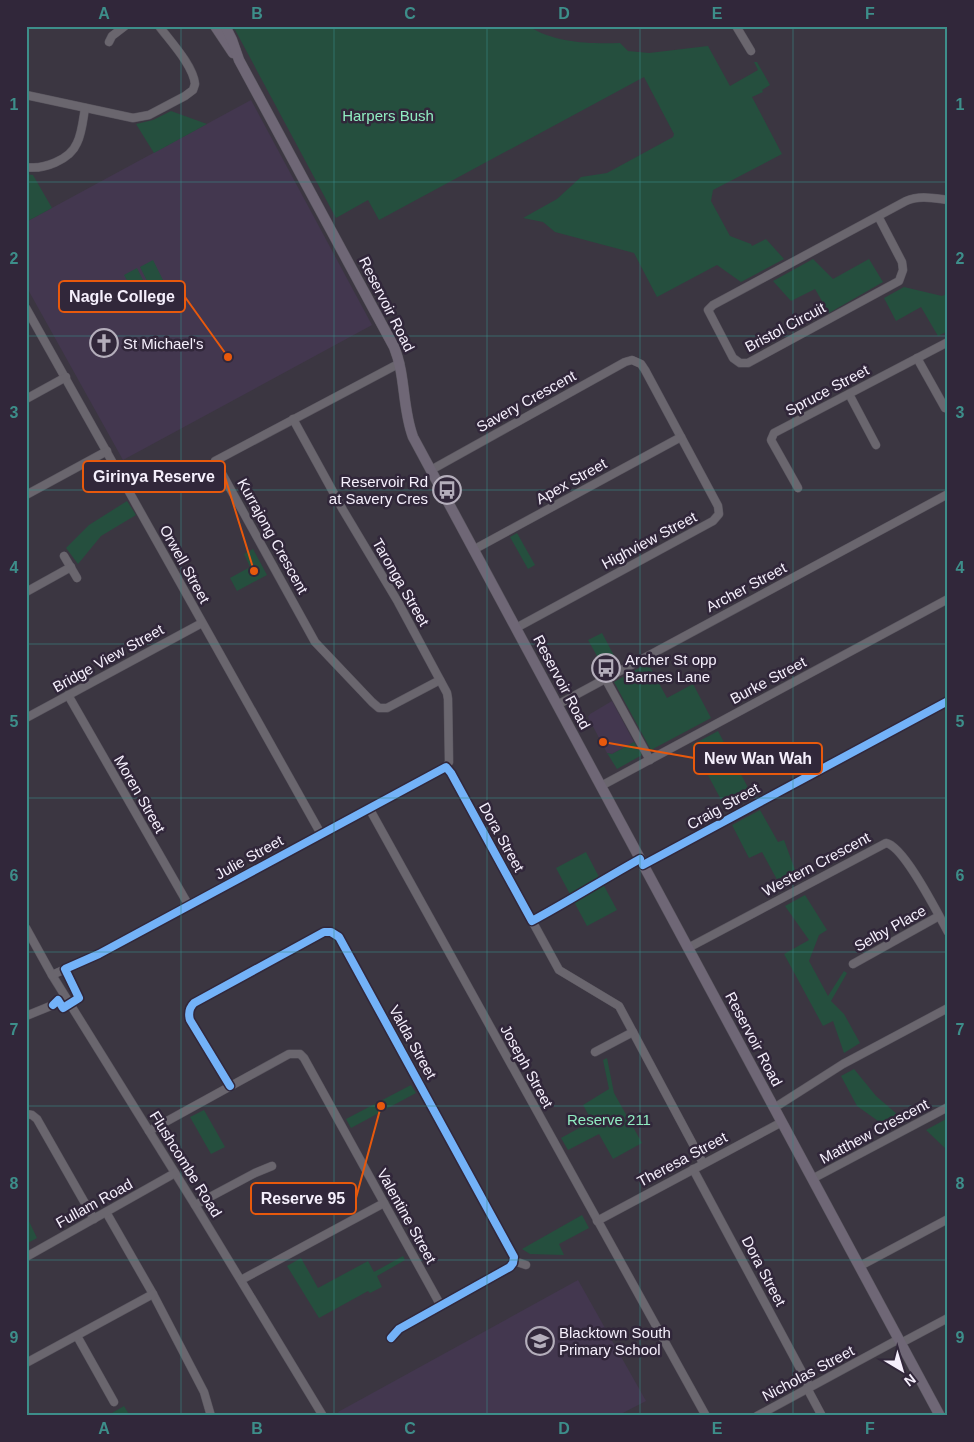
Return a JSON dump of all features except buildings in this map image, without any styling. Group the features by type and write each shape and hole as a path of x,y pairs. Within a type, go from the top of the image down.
{"main road":[{"name":"Reservoir Road","path":"215,26 225,44 239,60"},
{"name":"Reservoir Road","path":"224,26 232,40 239,60 384,326 400,363 410,429 431,470 812,1179 942,1416"}],"street":[{"path":"109,42 112,36 125,26"},
{"path":"26,95 128,118 142,117 165,106 193,90 196,84 192,73 176,47 159,26"},
{"path":"736,26 751,52"},
{"path":"26,167 43,167 71,151 77,144 85,108"},
{"name":"Bristol Circuit","path":"878,216 902,262 903,270 899,280 748,363 740,363 732,358 708,310 712,305 878,216 914,198 948,200"},
{"name":"Orwell Street","path":"26,308 320,834"},
{"name":"Spruce Street","path":"798,488 771,440 774,433 948,342"},
{"path":"918,358 945,408"},
{"name":"Highview Street","path":"516,628 713,520 719,514 718,506 681,436 645,370 636,361"},
{"name":"Savery Crescent","path":"431,470 625,362 636,361"},
{"name":"Kurrajong Crescent","path":"400,363 215,461 315,642 372,702 379,708 390,707 440,680"},
{"path":"26,399 66,377"},
{"path":"849,394 876,445"},
{"name":"Taronga Street","path":"293,419 343,510 398,602 440,680 448,699 450,758 446,767"},
{"name":"Apex Street","path":"473,550 681,436"},
{"path":"26,495 107,451"},
{"name":"Archer Street","path":"557,705 948,494"},
{"path":"64,556 77,578"},
{"path":"26,592 71,567"},
{"name":"Burke Street","path":"601,786 948,599"},
{"name":"Bridge View Street","path":"26,718 202,623"},
{"path":"605,678 650,760"},
{"name":"Moren Street","path":"68,695 189,906"},
{"name":"Craig Street","path":"644,866 948,701"},
{"name":"Julie Street","path":"52,975 99,954 446,767"},
{"name":"Dora Street","path":"446,767 560,972 617,1005 703,1163"},
{"name":"Joseph Street","path":"369,808 706,1416"},
{"name":"Western Crescent","path":"688,948 886,843 896,847 919,880 948,932"},
{"name":"Selby Place","path":"854,964 940,916"},
{"name":"Flushcombe Road","path":"26,928 52,975 241,1280 322,1416"},
{"name":"Valda Street","path":"230,1086 190,1020 190,1007 324,932 334,933 339,937 509,1246 514,1261"},
{"path":"53,1005 59,999 61,989"},
{"path":"26,1016 69,1001"},
{"path":"774,1108 843,1064 948,1008"},
{"path":"595,1052 633,1032"},
{"name":"Valentine Street","path":"149,1131 289,1054 296,1053 302,1055 441,1306"},
{"name":"Matthew Crescent","path":"812,1179 948,1107"},
{"path":"30,1115 37,1119 94,1219"},
{"name":"Theresa Street","path":"597,1221 782,1122"},
{"path":"195,1205 272,1166"},
{"name":"Dora Street","path":"693,1169 822,1416"},
{"name":"Fullam Road","path":"26,1257 175,1173"},
{"path":"241,1280 384,1203"},
{"path":"106,1212 153,1294 204,1392 211,1416"},
{"path":"860,1266 948,1218"},
{"path":"391,1338 399,1329 510,1267 514,1261 526,1266"},
{"path":"26,1363 153,1294"},
{"name":"Nicholas Street","path":"757,1416 948,1318"},
{"path":"77,1336 114,1402"},
{"path":"942,1416 948,1413"}],"shaded area":[{"path":"251,100 372,325 123,460 26,286 26,222"},
{"path":"612,701 634,742 612,754 607,753 588,717"},
{"name":"Blacktown South Primary School","path":"578,1280 646,1401 617,1416 340,1416 338,1412"}],"green space":[{"name":"Harpers Bush","path":"233,26 528,26 538,32 561,39 584,43 620,43 628,51 649,53 708,46 730,86 758,70 754,62 757,62 770,85 762,90 763,92 752,97 782,154 713,190 711,201 730,236 752,246 766,239 784,259 741,282 717,265 657,297 634,253 555,232 543,222 523,218 557,199 581,177 607,173 673,137 674,134 644,77 379,220 368,200 336,218"},
{"path":"171,111 207,124 154,153 136,124 153,120"},
{"path":"26,174 33,175 52,208 26,222"},
{"path":"813,259 833,279 869,259 883,282 829,313 815,289 791,301 773,281"},
{"path":"153,260 166,286 153,293 140,267"},
{"path":"137,268 150,294 138,301 124,275"},
{"path":"904,287 942,296 948,293 948,331 938,336 921,307 896,321 884,298"},
{"path":"127,501 136,515 101,536 78,564 66,548 89,525"},
{"path":"517,533 535,565 528,569 510,537"},
{"path":"253,549 267,575 237,591 230,578 250,567 244,554"},
{"path":"602,633 618,663 605,670 588,640"},
{"path":"648,663 667,698 693,684 711,718 651,750 614,682"},
{"path":"718,731 753,797 727,811 692,745"},
{"path":"634,742 642,755 617,769 607,753 612,754"},
{"path":"760,810 778,842 784,840 798,878 781,887 762,852 749,858 732,825"},
{"path":"586,852 599,877 630,860 634,867 603,884 617,910 587,926 556,868"},
{"path":"805,895 827,930 819,935 809,961 828,996 844,971 847,973 831,1001 844,1014 860,1043 844,1053 833,1021 823,1026 784,954 809,940 785,906"},
{"name":"Reserve 211","path":"607,1058 614,1093 642,1143 613,1159 599,1134 568,1150 561,1138 592,1121 583,1105 609,1089 603,1060"},
{"path":"854,1069 876,1096 904,1120 888,1128 857,1106 841,1076"},
{"path":"411,1085 416,1093 351,1128 346,1119"},
{"path":"204,1110 225,1147 211,1154 190,1117"},
{"path":"948,1118 948,1151 926,1130"},
{"path":"26,1215 37,1238 26,1244"},
{"path":"582,1215 589,1228 559,1244 564,1255 530,1254 522,1249"},
{"path":"403,1256 405,1260 377,1276 382,1287 370,1293 368,1291 319,1318 287,1266 301,1258 318,1288 368,1261 374,1272"},
{"path":"124,1406 130,1416 114,1416 112,1413"}],"cycle path":[{"path":"643,865 948,701"},
{"path":"53,1005 58,1000 63,1008 79,998 65,969 99,954 446,767 532,921 640,859"},
{"path":"230,1086 190,1020 189,1011 192,1005 324,932 331,932 339,937 514,1257 510,1267 399,1329 391,1338"}],"place":[{"name":"St Michael's","path":"104,343"},
{"name":"Nagle College","path":"228,357"},
{"name":"Reservoir Rd at Savery Cres","path":"447,490"},
{"name":"Girinya Reserve","path":"254,571"},
{"name":"Archer St opp Barnes Lane","path":"606,668"},
{"name":"New Wan Wah","path":"603,742"},
{"name":"Reserve 95","path":"381,1106"},
{"name":"Blacktown South Primary School","path":"540,1341"}]}
